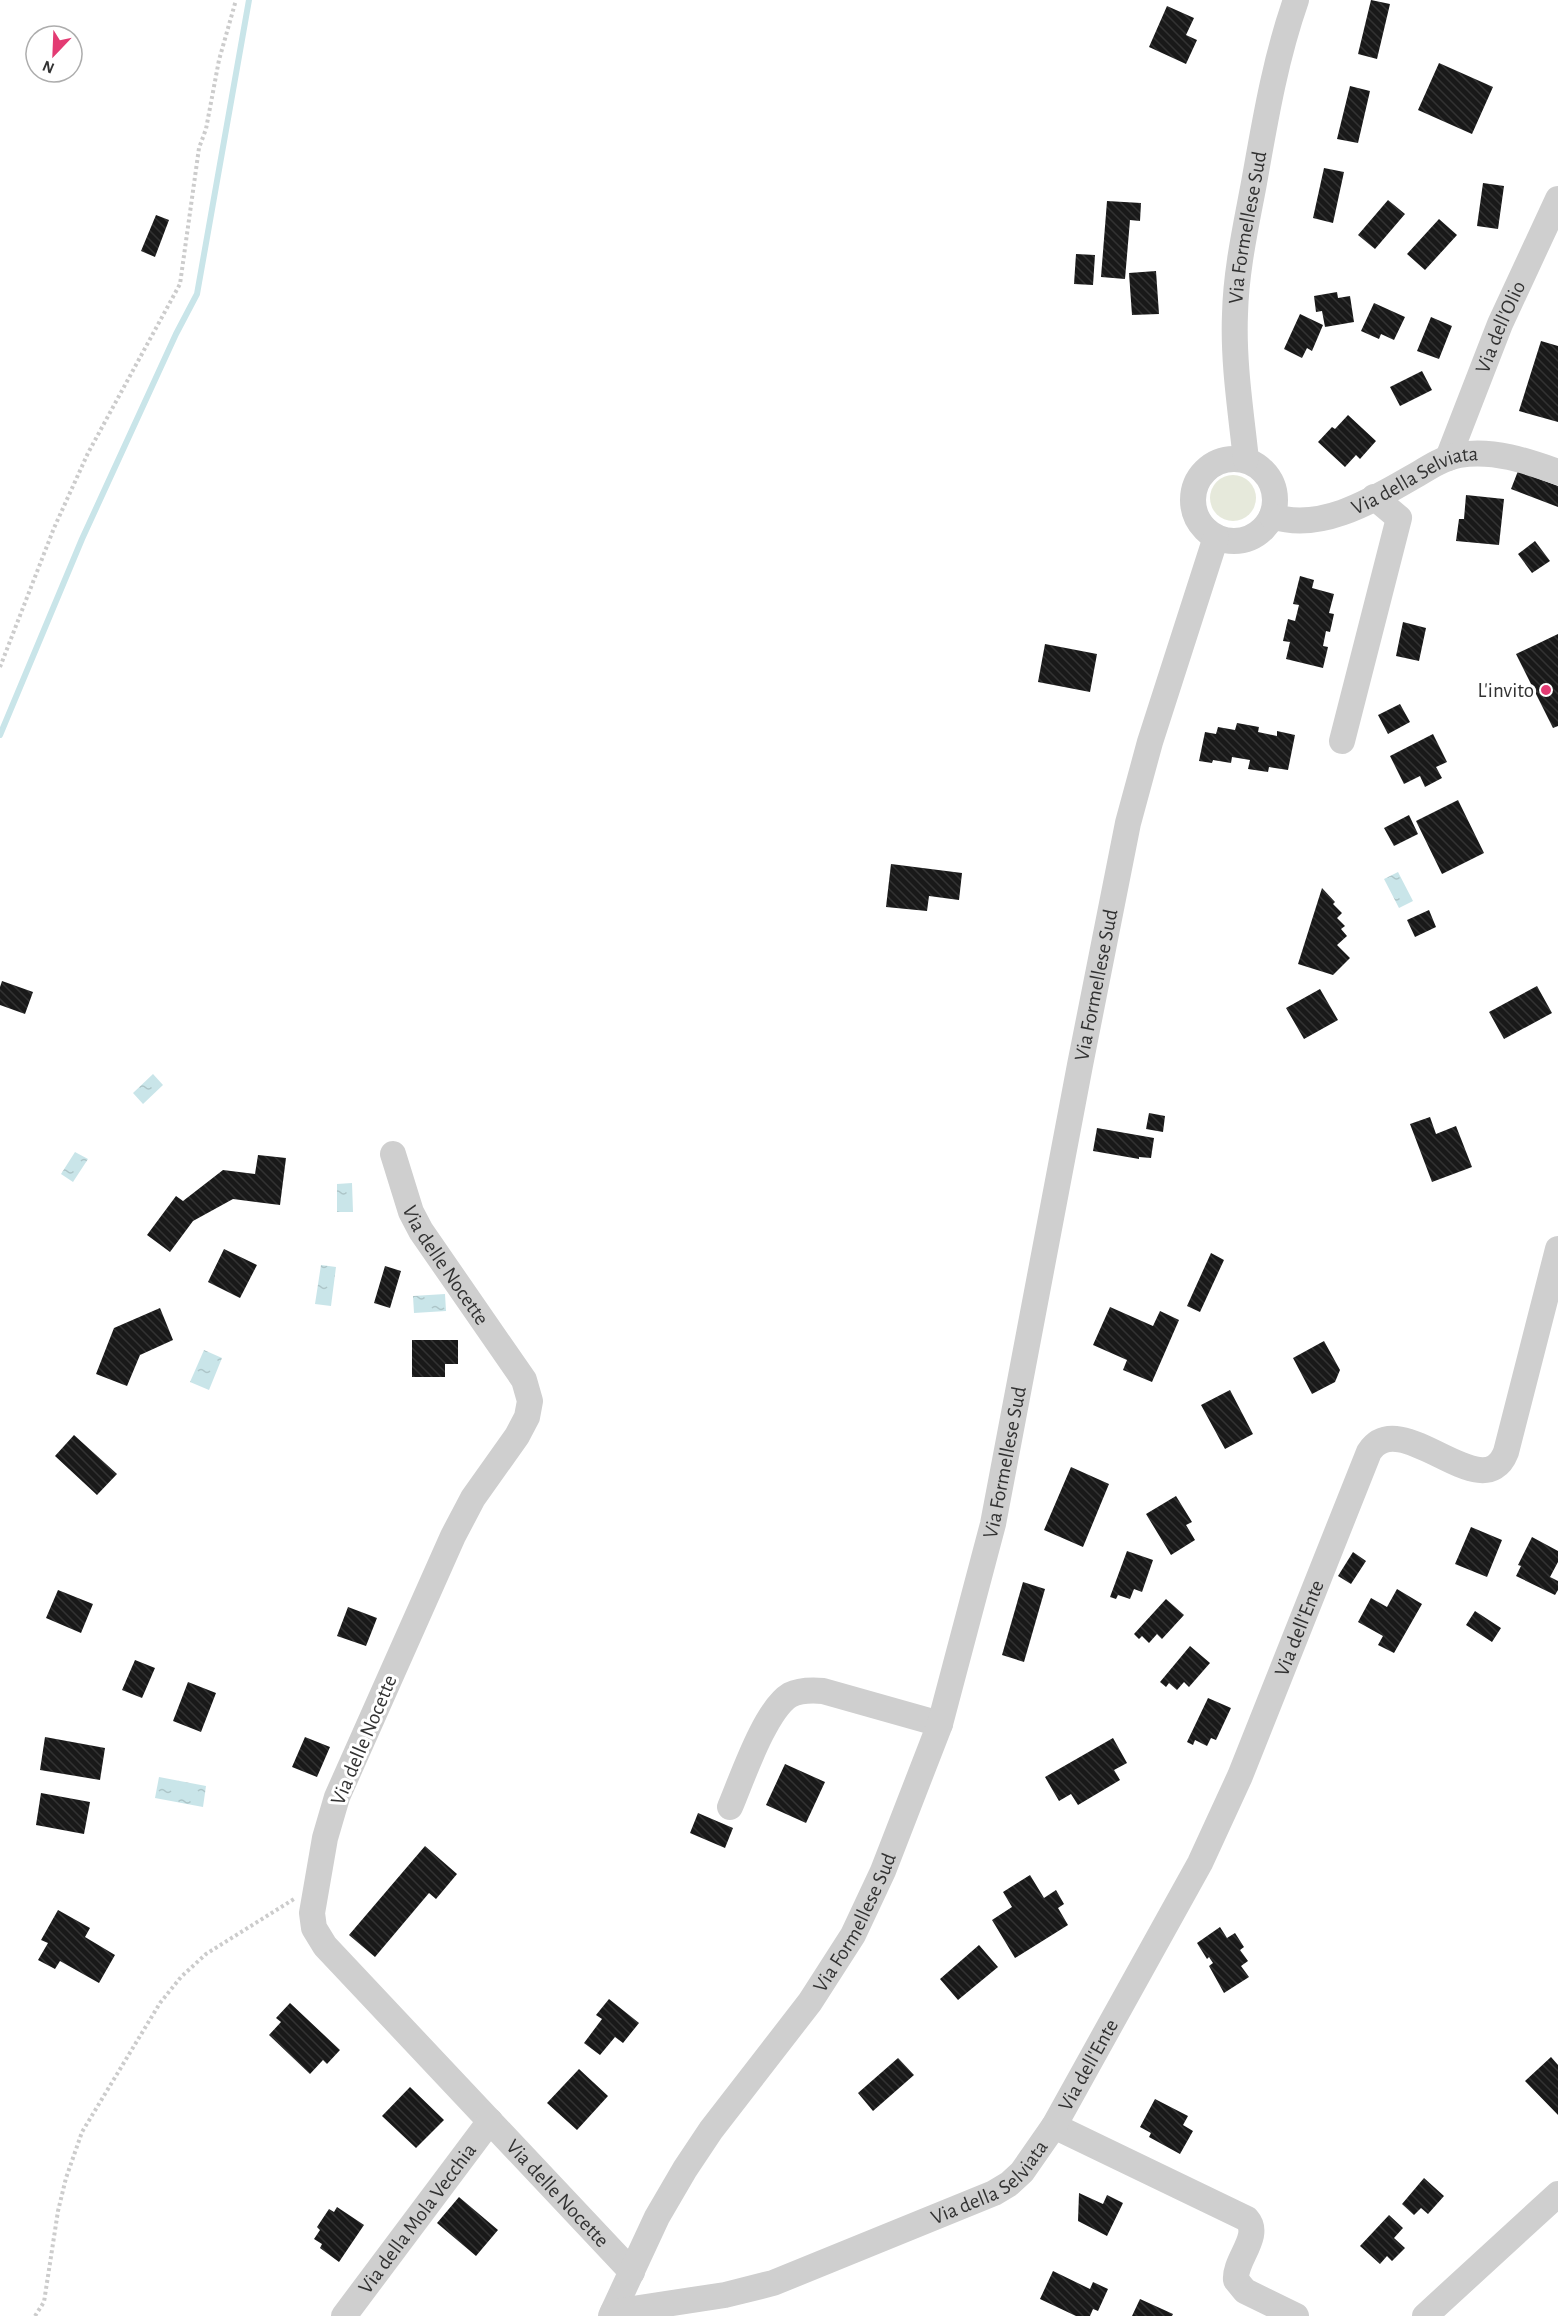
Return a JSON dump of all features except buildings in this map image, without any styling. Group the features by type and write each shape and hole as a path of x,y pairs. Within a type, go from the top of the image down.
{"street":[{"name":"Via Formellese Sud","path":"1246,460 1236,360 1235,315 1238,275 1268,101 1296,0"},
{"name":"Via dell'Olio","path":"1448,458 1500,324 1558,199"},
{"name":"Via della Selviata","path":"1272,516 1296,522 1340,512 1448,458 1469,454 1497,455 1558,472"},
{"path":"1246,460 1258,466 1268,476 1274,489 1275,502 1272,516 1260,531 1242,540 1228,541 1216,537 1204,529 1197,518 1193,505 1196,485 1207,468 1219,461 1246,460"},
{"path":"1342,741 1399,518 1417,475"},
{"path":"1374,497 1399,518"},
{"name":"Via Formellese Sud","path":"613,2315 657,2217 693,2156 810,2002 853,1935 883,1871 940,1724 993,1524 1126,833 1148,748 1216,537"},
{"name":"Via delle Nocette","path":"393,1154 408,1202 421,1231 520,1373 527,1387 530,1407 517,1436 467,1509 436,1570 337,1797 327,1831 312,1920 319,1938 632,2272"},
{"name":"Via dell'Ente","path":"1054,2126 1209,1845 1252,1747 1366,1457 1379,1442 1391,1438 1408,1442 1474,1469 1491,1469 1501,1463 1506,1452 1558,1249"},
{"path":"730,1807 770,1719 779,1705 791,1695 804,1691 822,1691 940,1724"},
{"name":"Via della Mola Vecchia","path":"344,2316 490,2121"},
{"name":"Via della Selviata","path":"613,2315 725,2295 773,2283 994,2193 1009,2184 1022,2172 1054,2126 1247,2219 1252,2225 1252,2232 1236,2267 1236,2280 1245,2291 1296,2316"},
{"path":"1425,2316 1558,2194"}],"path":[{"path":"0,667 54,528 88,453 180,284 199,148 206,129 219,60 236,0"},
{"path":"35,2316 44,2302 58,2211 66,2178 82,2132 160,2003 181,1977 206,1954 317,1884"}],"shaded area":[{"path":"1233,475 1242,476 1249,482 1255,489 1255,507 1249,514 1242,520 1233,521 1224,520 1217,514 1211,507 1210,498 1211,489 1217,482 1224,476"}],"water":[{"path":"1398,872 1413,901 1399,908 1384,879"},
{"path":"153,1074 163,1085 143,1104 133,1093"},
{"path":"75,1152 88,1159 73,1182 61,1174"},
{"path":"352,1183 353,1212 337,1212 337,1184"},
{"path":"321,1265 336,1267 331,1306 315,1304"},
{"path":"445,1294 446,1311 414,1313 413,1296"},
{"path":"204,1350 222,1358 209,1390 190,1382"},
{"path":"159,1777 206,1786 203,1807 155,1798"}],"waterway":[{"path":"0,735 82,539 176,334 197,294 249,0"}],"place":[{"name":"L'invito","path":"1546,690"}]}
